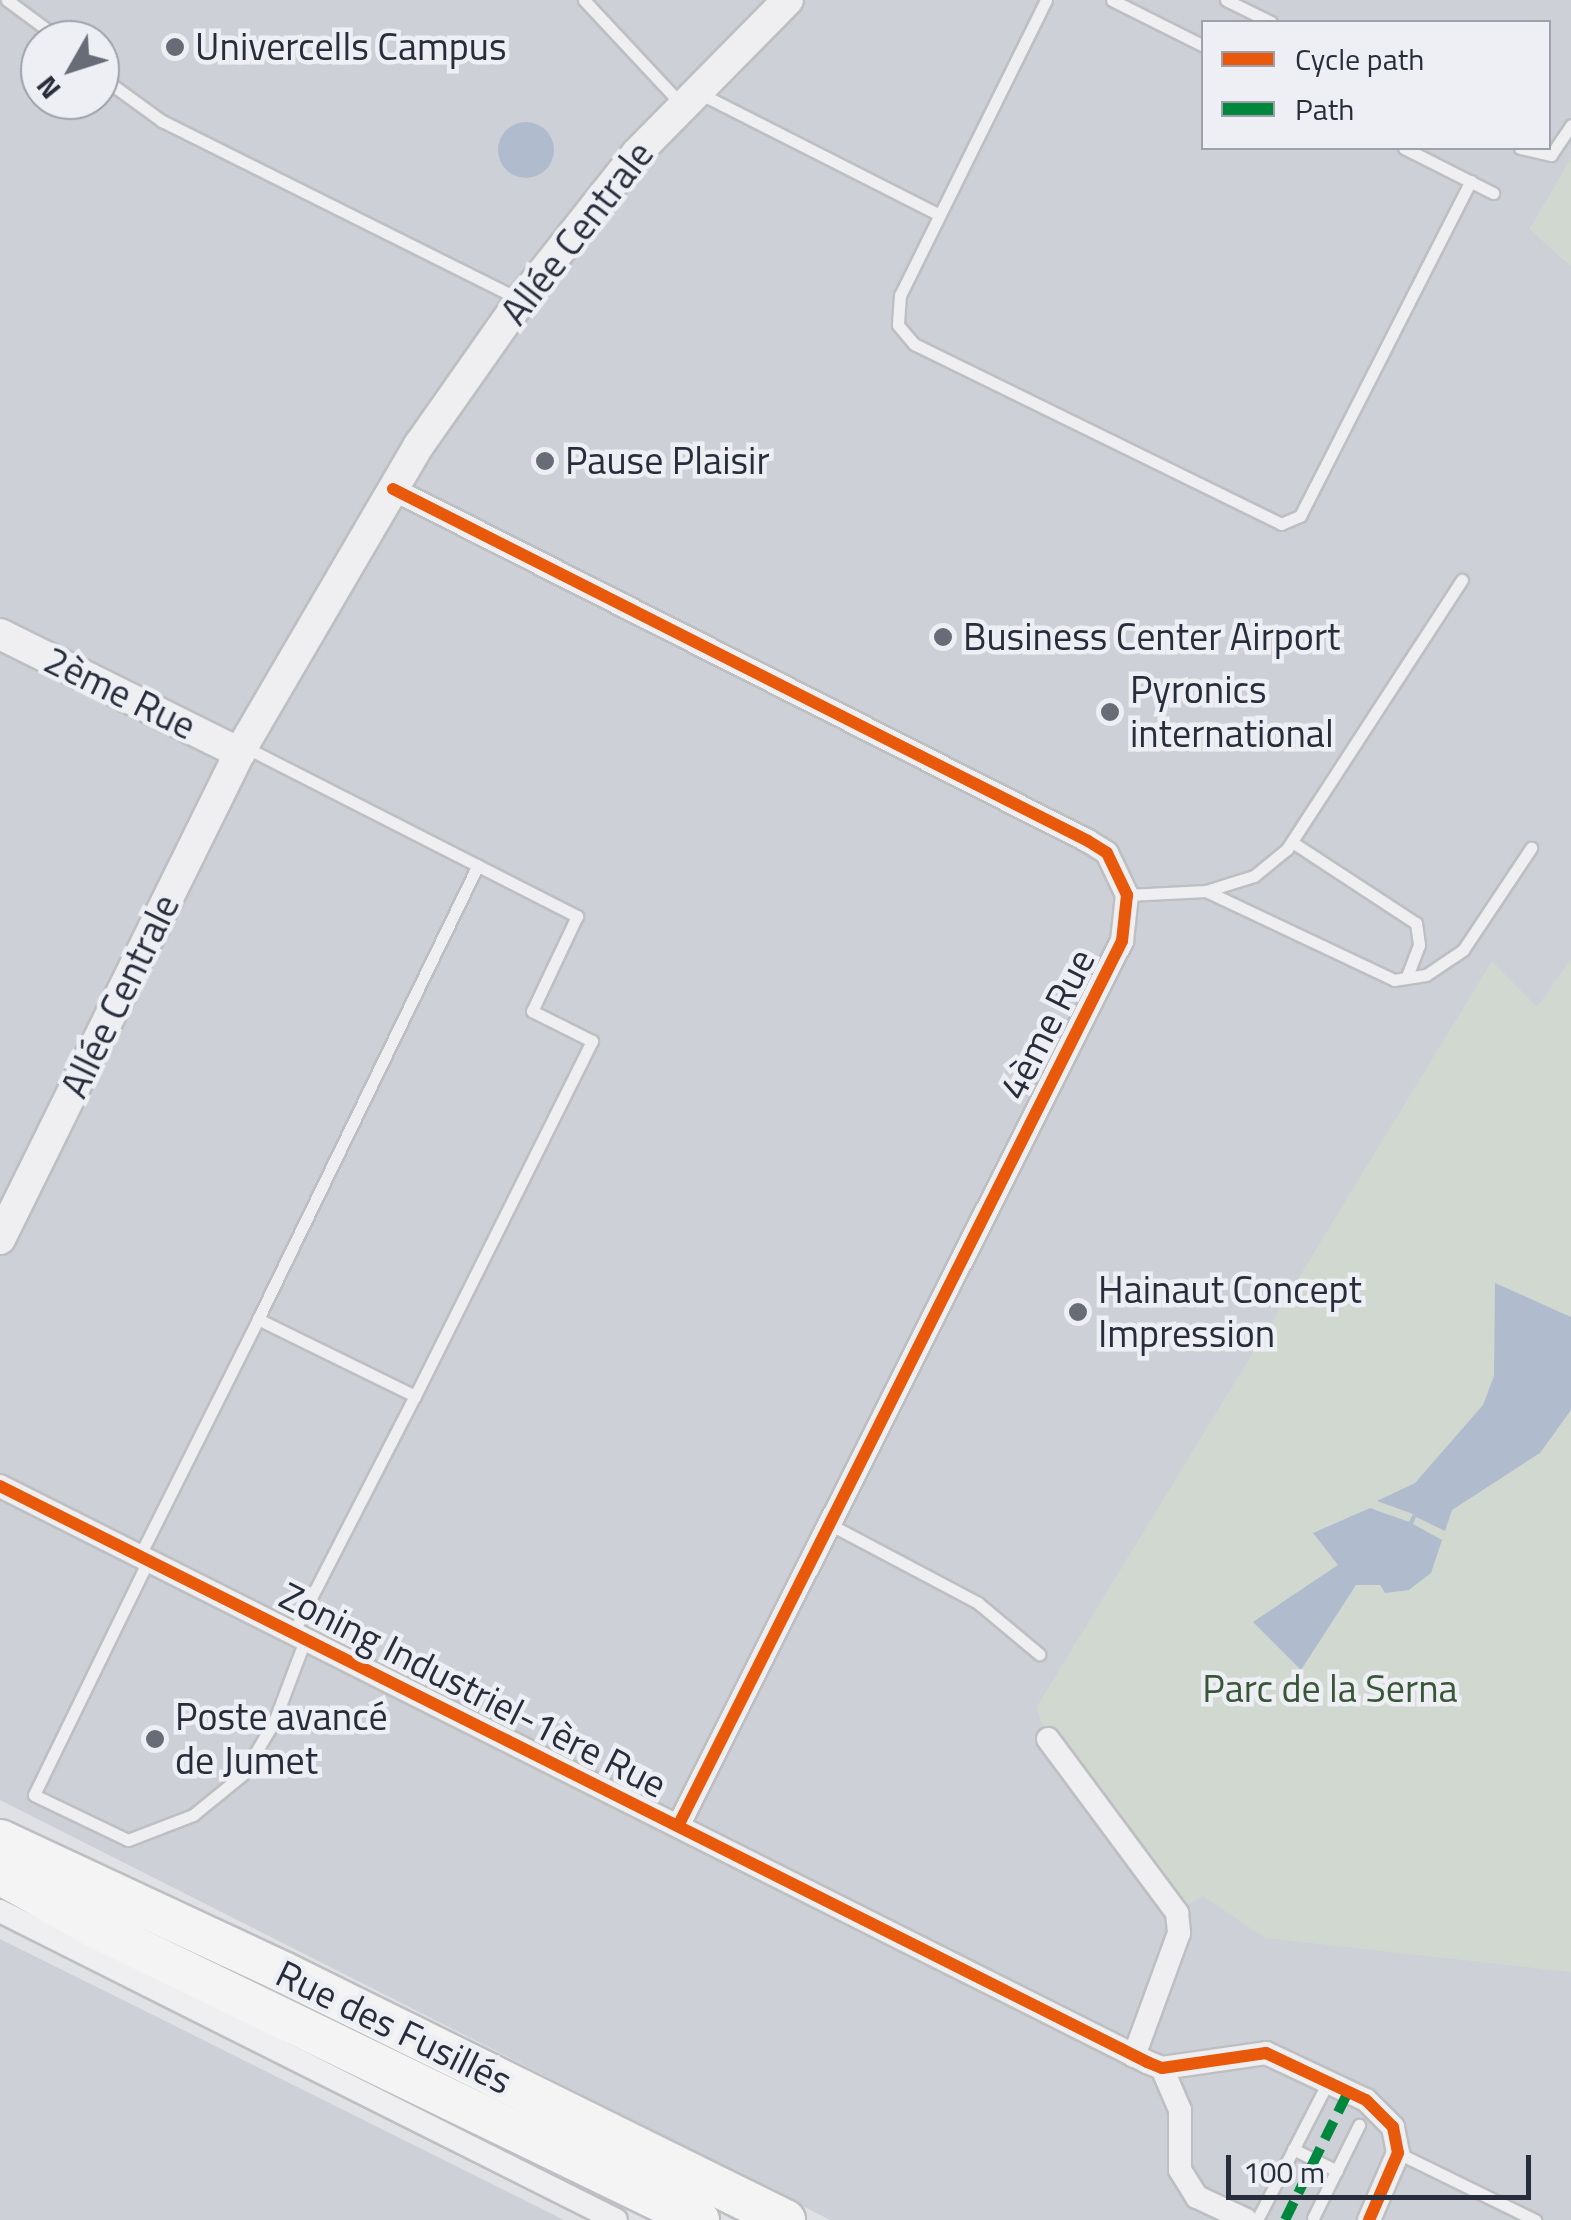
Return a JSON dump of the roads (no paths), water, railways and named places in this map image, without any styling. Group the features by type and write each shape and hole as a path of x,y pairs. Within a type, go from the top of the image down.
{"highway":[{"name":"Rue des Fusillés","path":"0,1840 284,1972 785,2220"},
{"name":"Rue des Fusillés","path":"0,1874 96,1928 698,2220"}],"street":[{"name":"Allée Centrale","path":"0,1239 242,750 393,489 521,300 689,98 788,0"},
{"path":"393,489 1088,841 1107,853 1127,895"},
{"name":"2ème Rue","path":"0,634 242,750"},
{"name":"4ème Rue","path":"678,1826 1122,941 1127,895"},
{"name":"Zoning Industriel-1ère Rue","path":"0,1486 1162,2068"},
{"path":"1048,1739 1177,1913 1179,1933 1134,2056"},
{"path":"0,1912 616,2220"},
{"path":"1246,2220 1197,2196 1180,2170 1180,2110 1162,2068 1266,2054 1366,2100 1393,2127 1398,2153 1369,2220"}],"lane":[{"path":"7,0 34,20"},
{"path":"584,0 689,98 940,215"},
{"path":"1046,0 900,295 898,324 914,344 1281,524 1300,516 1471,182"},
{"path":"1112,0 1201,44"},
{"path":"1226,0 1267,20"},
{"path":"120,91 162,121 521,300"},
{"path":"1529,150 1550,155 1571,125"},
{"path":"1408,150 1493,192"},
{"path":"1127,895 1206,891 1254,876 1292,842 1462,580"},
{"path":"242,750 478,865 577,916 532,1011 592,1041 299,1636 274,1722 242,1775 193,1815 128,1840 34,1796 258,1319 478,865"},
{"path":"1292,842 1416,923 1419,945 1408,978"},
{"path":"1206,891 1263,914 1354,964 1394,980 1426,975 1463,950 1532,848"},
{"path":"258,1319 415,1396"},
{"path":"829,1524 978,1603 1039,1654"},
{"path":"1258,2220 1328,2082"},
{"path":"1313,2218 1359,2125"},
{"path":"1294,2149 1336,2171"},
{"path":"1398,2153 1535,2220"}],"water":[{"path":"526,122 546,130 554,150 546,170 526,178 506,170 498,150 506,130"},
{"path":"1495,1283 1571,1317 1571,1410 1540,1453 1452,1510 1445,1531 1416,1517 1413,1524 1442,1540 1431,1573 1409,1590 1385,1593 1380,1585 1356,1585 1301,1670 1253,1622 1338,1565 1313,1533 1370,1508 1409,1522 1413,1514 1377,1501 1415,1483 1483,1405 1494,1376"}],"place":[{"name":"Univercells Campus","path":"175,47"},
{"name":"Pause Plaisir","path":"545,461"},
{"name":"Business Center Airport","path":"943,637"},
{"name":"Pyronics international","path":"1110,712"},
{"name":"Hainaut Concept Impression","path":"1078,1312"},
{"name":"Poste avancé de Jumet","path":"155,1739"}],"park label":[{"name":"Parc de la Serna","path":"1330,1689"}]}
